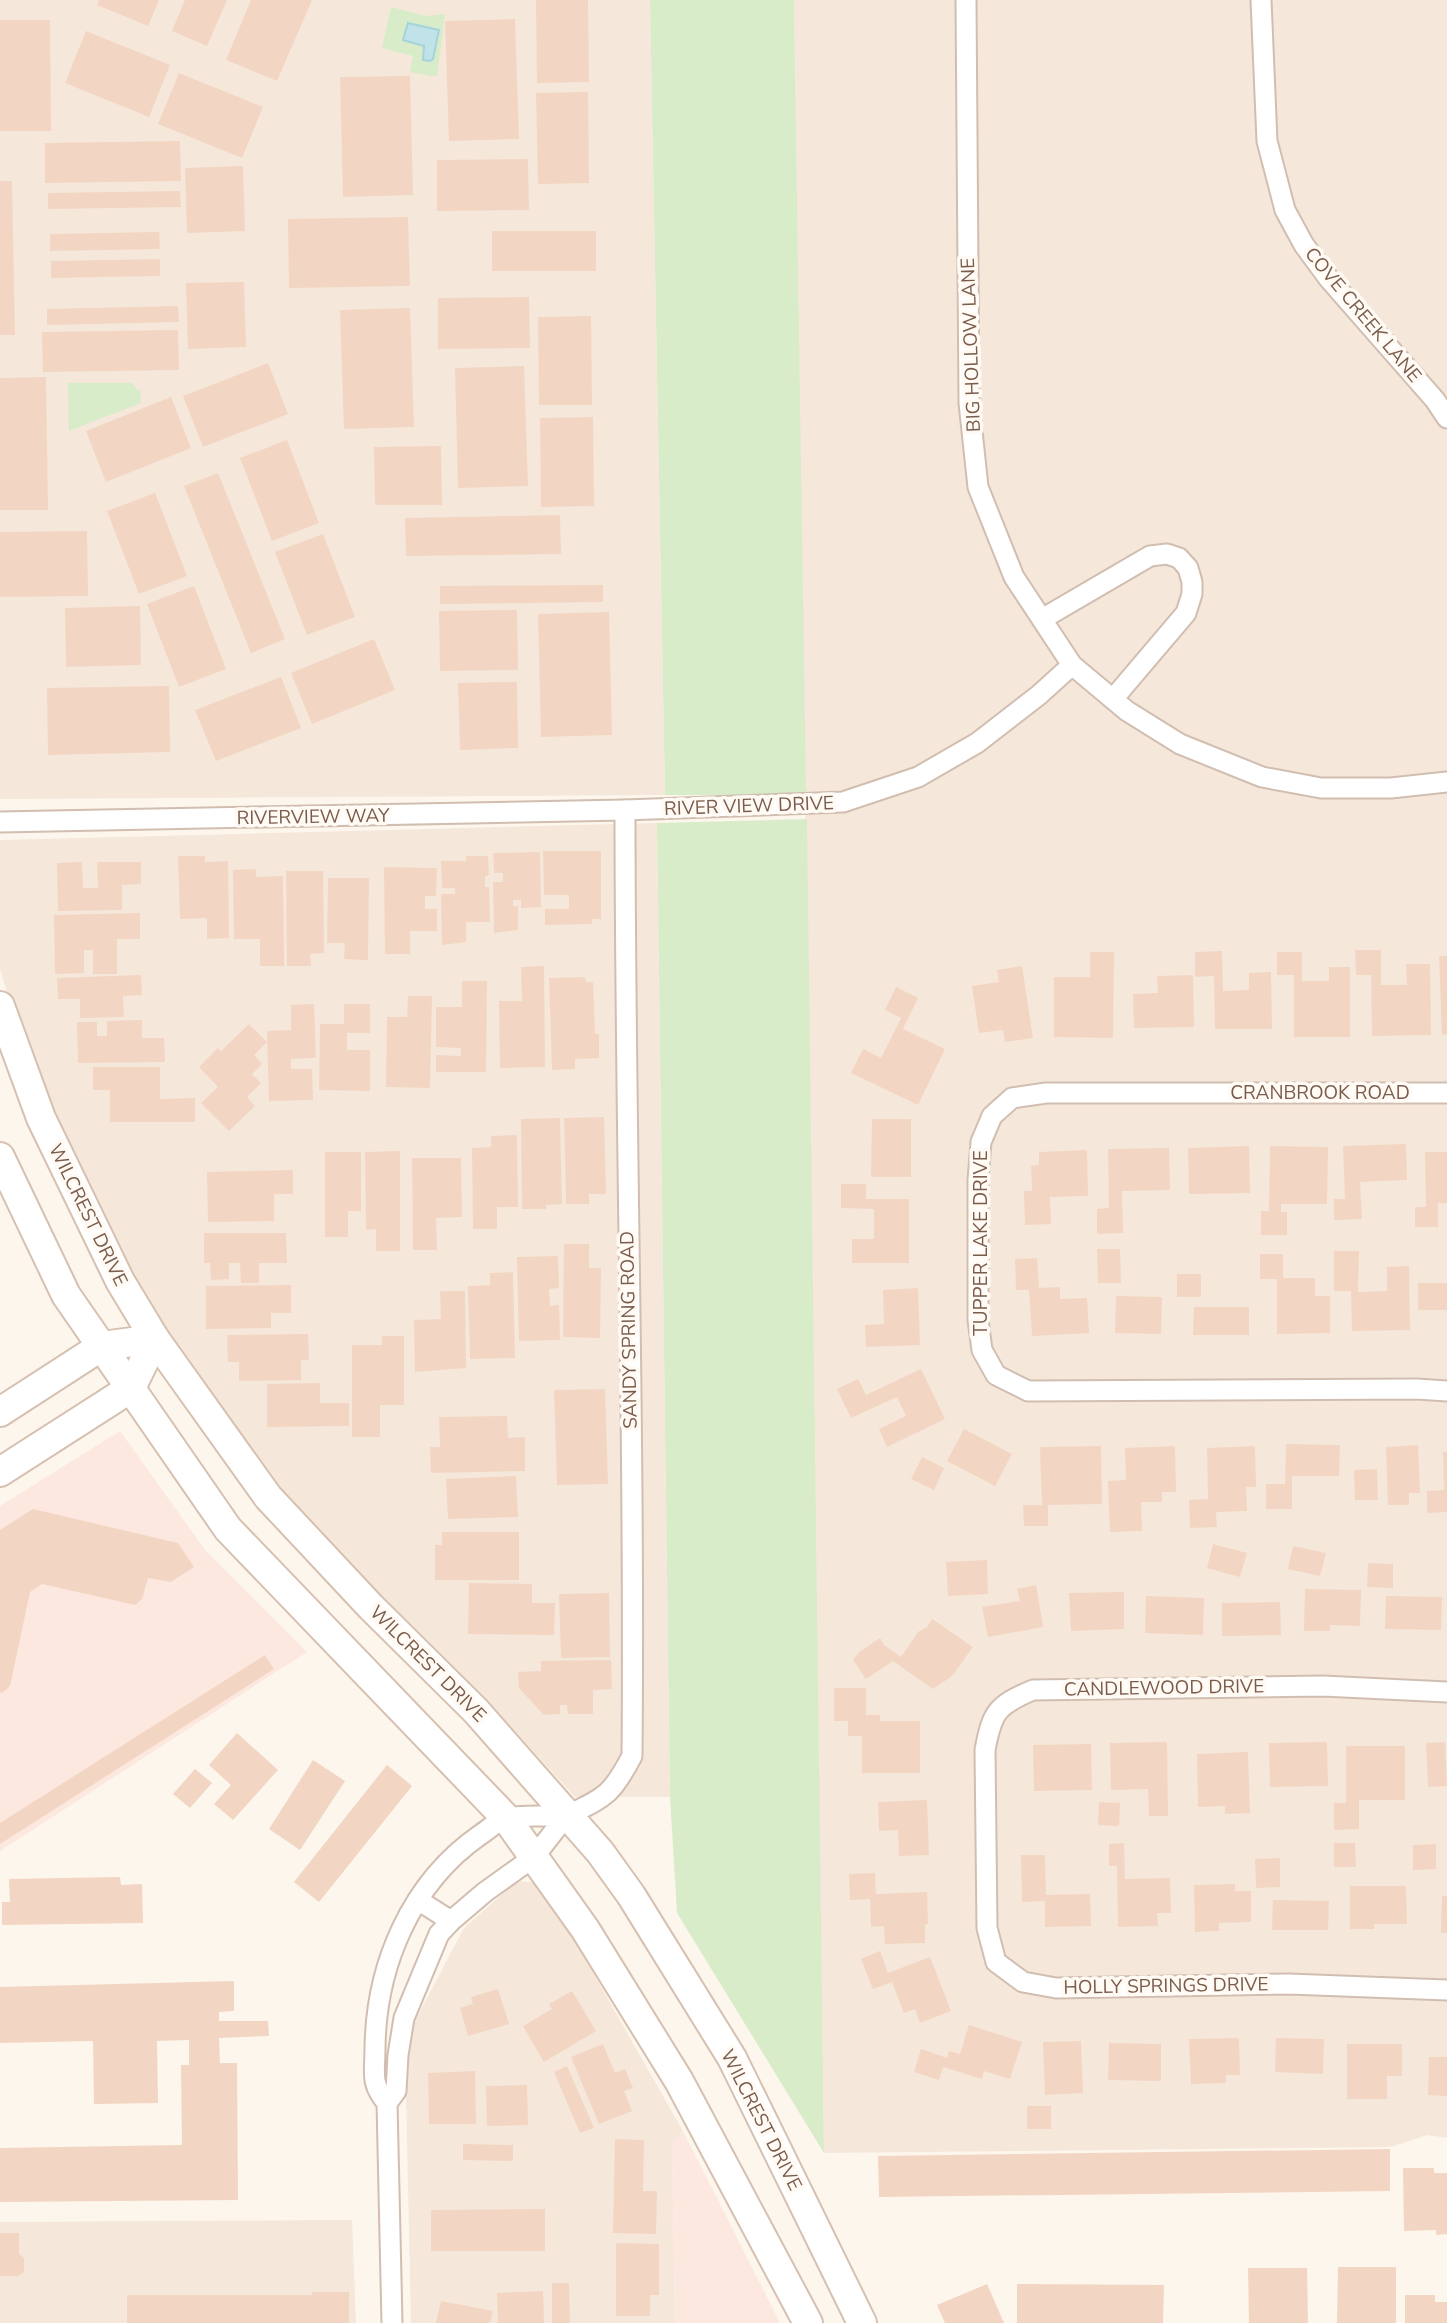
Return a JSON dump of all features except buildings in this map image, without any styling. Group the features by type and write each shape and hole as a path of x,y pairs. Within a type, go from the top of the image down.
{"main road":[{"name":"WILCREST DRIVE","path":"0,1006 41,1118 120,1281 155,1339 268,1497 476,1711 600,1852 631,1895 732,2059 862,2323"},
{"path":"0,1157 66,1295 228,1529 506,1818 585,1929 679,2081 808,2323"},
{"path":"0,1412 102,1346 155,1339"},
{"path":"0,1472 131,1388 155,1339"}],"street":[{"name":"BIG HOLLOW LANE","path":"966,0 969,404 978,487 1014,577 1072,665"},
{"name":"COVE CREEK LANE","path":"1261,0 1267,141 1285,210 1304,245 1329,279 1435,400 1447,418"},
{"path":"1042,619 1150,556 1167,554 1179,558 1188,568 1192,594 1186,613 1114,699"},
{"path":"1072,665 1127,711 1180,744 1262,777 1321,788 1391,788 1447,782"},
{"name":"RIVER VIEW DRIVE","path":"625,810 843,802 918,777 978,743 1072,665"},
{"name":"RIVERVIEW WAY","path":"0,822 625,810"},
{"name":"SANDY SPRING ROAD","path":"387,2103 375,2089 380,1998 390,1955 428,1883 462,1848 506,1818 566,1816 603,1798 619,1782 632,1756 634,1575 627,1220 625,810"},
{"name":"TUPPER LAKE DRIVE","path":"1194,1093 1046,1093 1012,1098 992,1116 981,1142 978,1180 978,1320 982,1350 996,1375 1028,1391 1447,1391"},
{"name":"CRANBROOK ROAD","path":"1194,1093 1447,1093"},
{"name":"CANDLEWOOD DRIVE","path":"986,1818 985,1750 990,1722 1007,1701 1033,1690 1323,1686 1447,1692"},
{"name":"SANDY SPRING ROAD","path":"392,2323 387,2103 396,2091 404,2018 439,1934 451,1921 534,1857 566,1816"},
{"name":"HOLLY SPRINGS DRIVE","path":"986,1818 987,1928 996,1962 1023,1982 1056,1988 1289,1984 1447,1990"},
{"path":"418,1900 451,1921"}],"shaded area":[{"path":"0,0 650,0 665,795 0,799"},
{"path":"794,0 1447,0 1447,2138 1428,2135 1390,2147 824,2153"},
{"path":"657,823 670,1797 575,1797 512,1728 315,1529 263,1468 166,1333 112,1239 68,1149 10,1003 0,969 0,840"},
{"path":"120,1431 205,1550 307,1652 0,1851 0,1506"},
{"path":"517,1881 542,1883 683,2131 672,2145 675,2323 411,2323 406,2096 409,2032 464,1928"},
{"path":"683,2131 780,2323 675,2323 672,2145"},
{"path":"352,2220 356,2323 0,2323 0,2222"}],"green space":[{"path":"650,0 794,0 806,792 765,795 665,795"},
{"path":"391,7 426,16 445,14 437,77 410,72 413,56 382,48"},
{"path":"68,383 132,383 140,390 141,403 69,431"},
{"path":"807,819 824,2153 677,1913 670,1797 657,823"}],"water":[{"path":"408,23 439,30 433,59 430,61 423,60 424,46 403,40"}]}
